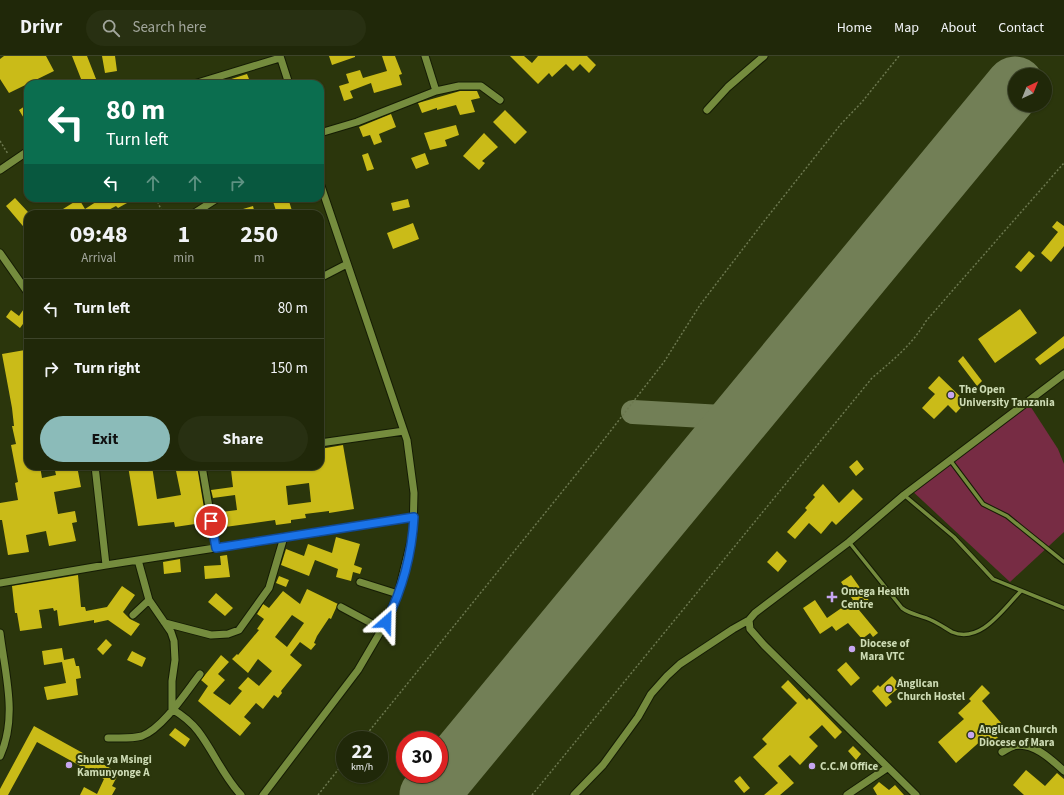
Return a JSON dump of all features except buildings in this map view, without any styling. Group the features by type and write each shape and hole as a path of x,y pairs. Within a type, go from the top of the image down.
{"street":[{"path":"425,56 436,91"},
{"path":"707,110 728,87 764,56"},
{"path":"207,80 280,57 288,80"},
{"path":"324,132 357,122 436,91 459,86 481,86 500,100"},
{"path":"0,170 24,154"},
{"path":"263,795 358,670 382,629 398,594 412,542 414,517 412,471 404,431 324,195"},
{"path":"198,210 212,202"},
{"path":"0,253 24,287"},
{"path":"324,276 347,264"},
{"path":"574,795 603,765 638,717 651,694 680,664 749,620 755,613 849,542 904,495 1064,374"},
{"path":"324,442 404,431"},
{"path":"94,470 106,565"},
{"path":"203,470 216,548"},
{"path":"0,583 414,517"},
{"path":"165,623 211,635 228,634 239,630 269,588 284,537"},
{"path":"138,560 149,600 171,632 174,641 175,660 172,681 172,709"},
{"path":"360,582 398,594"},
{"path":"133,615 149,600"},
{"path":"341,607 382,629"},
{"path":"749,620 750,628 764,645 916,795"},
{"path":"0,633 10,713 6,740 0,756"},
{"path":"108,738 131,738 144,735 153,729 172,709 200,674"},
{"path":"172,709 188,720 199,732 221,770 241,795"},
{"path":"1002,752 1014,746 1025,745 1037,750 1064,771"},
{"path":"847,795 887,768"}],"lane":[{"path":"949,460 983,504 1007,516 1064,562"},
{"path":"904,495 954,537 993,579 1064,608"},
{"path":"849,542 902,608 913,615 930,619 953,632 969,635 979,632 1021,591"}],"path":[{"path":"369,731 595,451 664,362 700,305 765,220 841,124 862,102 899,56"},
{"path":"0,141 12,161"},
{"path":"532,795 872,378 905,350 918,335 926,321 1064,163"},
{"path":"318,795 336,772"}],"shaded area":[{"path":"1025,398 1058,449 1064,464 1064,532 1010,582 909,488"}],"taxiway":[{"path":"633,412 740,418"}],"runway":[{"path":"429,795 1008,94"}],"place":[{"name":"The Open University Tanzania","path":"951,395"},
{"name":"Omega Health Centre","path":"832,597"},
{"name":"Diocese of Mara VTC","path":"852,649"},
{"name":"Anglican Church Hostel","path":"889,689"},
{"name":"Anglican Church Diocese of Mara","path":"971,735"},
{"name":"Shule ya Msingi Kamunyonge A","path":"69,765"},
{"name":"C.C.M Office","path":"812,766"}],"route":[{"path":"211,521 216,548 414,517 412,542 398,594 386,622"}]}
